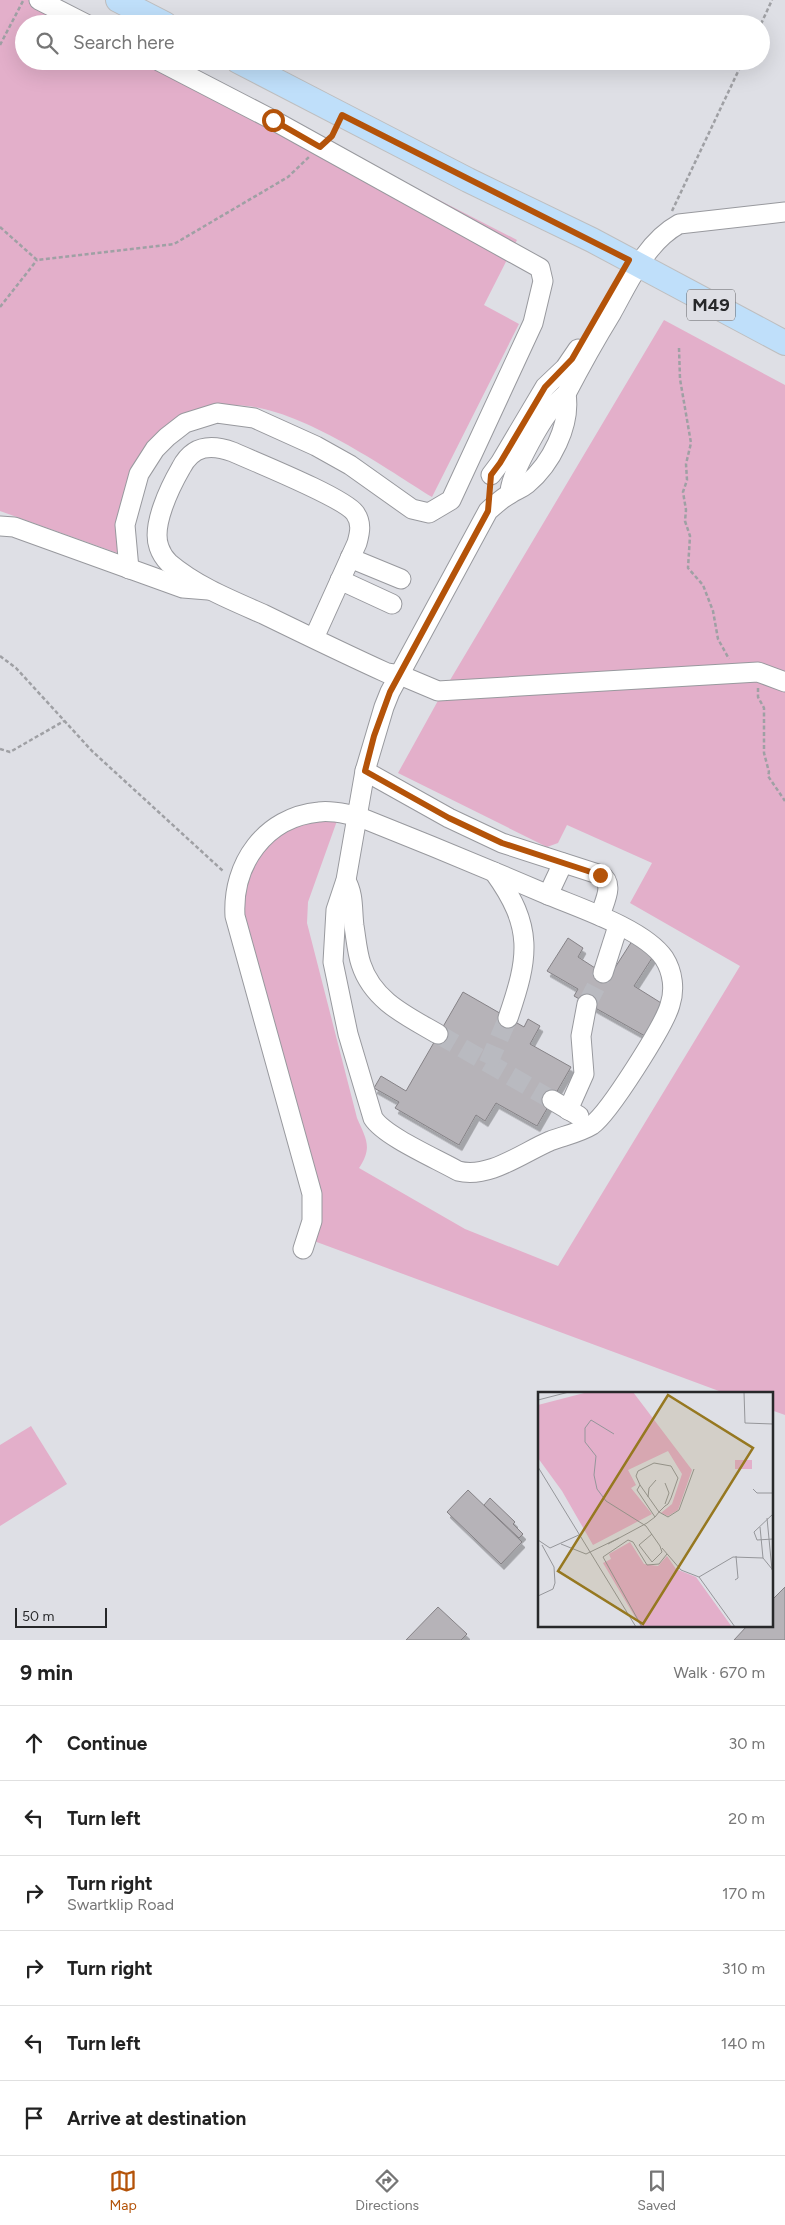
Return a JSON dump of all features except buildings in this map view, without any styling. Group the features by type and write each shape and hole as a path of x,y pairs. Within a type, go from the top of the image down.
{"main road":[{"path":"118,0 147,15"},
{"name":"M49","path":"255,70 468,180 592,240 785,343"}],"lane":[{"path":"40,0 69,15"},
{"path":"129,568 125,525 139,474 155,449 185,423 217,413 254,418 316,446 350,465 412,509 430,514 451,500 534,323 543,281 540,268 176,70"},
{"path":"488,511 494,454 514,416 529,397 545,387 572,359 634,263 669,229 679,224 785,212"},
{"path":"304,1249 312,1221 312,1194 237,926 234,894 239,874 248,856 259,840 277,826 298,816 320,811 357,816 493,870 600,916 647,940 664,958 672,972 671,1004 666,1016 610,1106 592,1124 499,1165 468,1173 458,1171 381,1129 373,1118 348,1034 333,962 336,910 346,880 357,816 365,771 384,707 488,511 510,493 528,483 549,457 563,428 568,407 566,394 634,263"},
{"path":"314,638 350,558 360,530 355,513 348,506 233,452 219,447 202,448 188,458 182,466 160,516 157,533 158,545 167,561 211,590 387,673 400,675 438,691 758,672 785,682"},
{"path":"0,526 14,527 183,588 211,590"},
{"path":"350,558 401,580"},
{"path":"340,580 392,604"},
{"path":"365,771 449,818 502,843 606,878 609,886 600,916"},
{"path":"548,895 563,863"},
{"path":"493,870 515,906 521,923 523,940 523,971 508,1018"},
{"path":"346,880 351,889 353,922 360,963 373,988 383,1000 398,1011 438,1034"},
{"path":"603,973 618,926"},
{"path":"568,1110 584,1074 581,1036 587,1004"},
{"path":"552,1100 592,1124"}],"path":[{"path":"16,15 24,0"},
{"path":"765,15 772,0"},
{"path":"0,45 15,17"},
{"path":"669,216 739,70"},
{"path":"0,307 36,260 174,244 288,177 320,147"},
{"path":"0,227 36,260"},
{"path":"678,348 680,379 691,443 686,464 687,480 683,492 685,521 690,536 688,568 703,585 713,611 718,639 731,662"},
{"path":"0,656 16,668 92,751 223,871"},
{"path":"758,672 758,697 764,708 764,753 769,772 768,776 785,801"},
{"path":"0,749 10,752 64,721"}],"shaded area":[{"path":"0,0 49,0 78,15 15,15 15,70 186,70 517,240 484,305 519,324 432,497 362,453 307,424 279,413 254,407 230,406 206,414 160,435 123,555 0,511"},
{"path":"664,320 785,385 785,1415 772,1410 772,1392 722,1392 314,1241 243,919 242,898 261,849 293,825 338,818 308,902 307,923 357,1118 367,1143 366,1154 359,1168 465,1229 558,1266 740,966 630,903 652,863 567,825 558,843 547,847 398,773 440,697"},
{"path":"31,1426 67,1484 0,1526 0,1445"}],"tunnel":[{"path":"587,1004 603,973"},
{"path":"488,1064 508,1018"},
{"path":"438,1034 552,1100"}],"route":[{"path":"273,120 320,147 332,136 342,115 629,260 572,359 545,387 496,470 491,475 488,511 390,692 374,736 365,771 449,818 502,843 600,875"}]}
